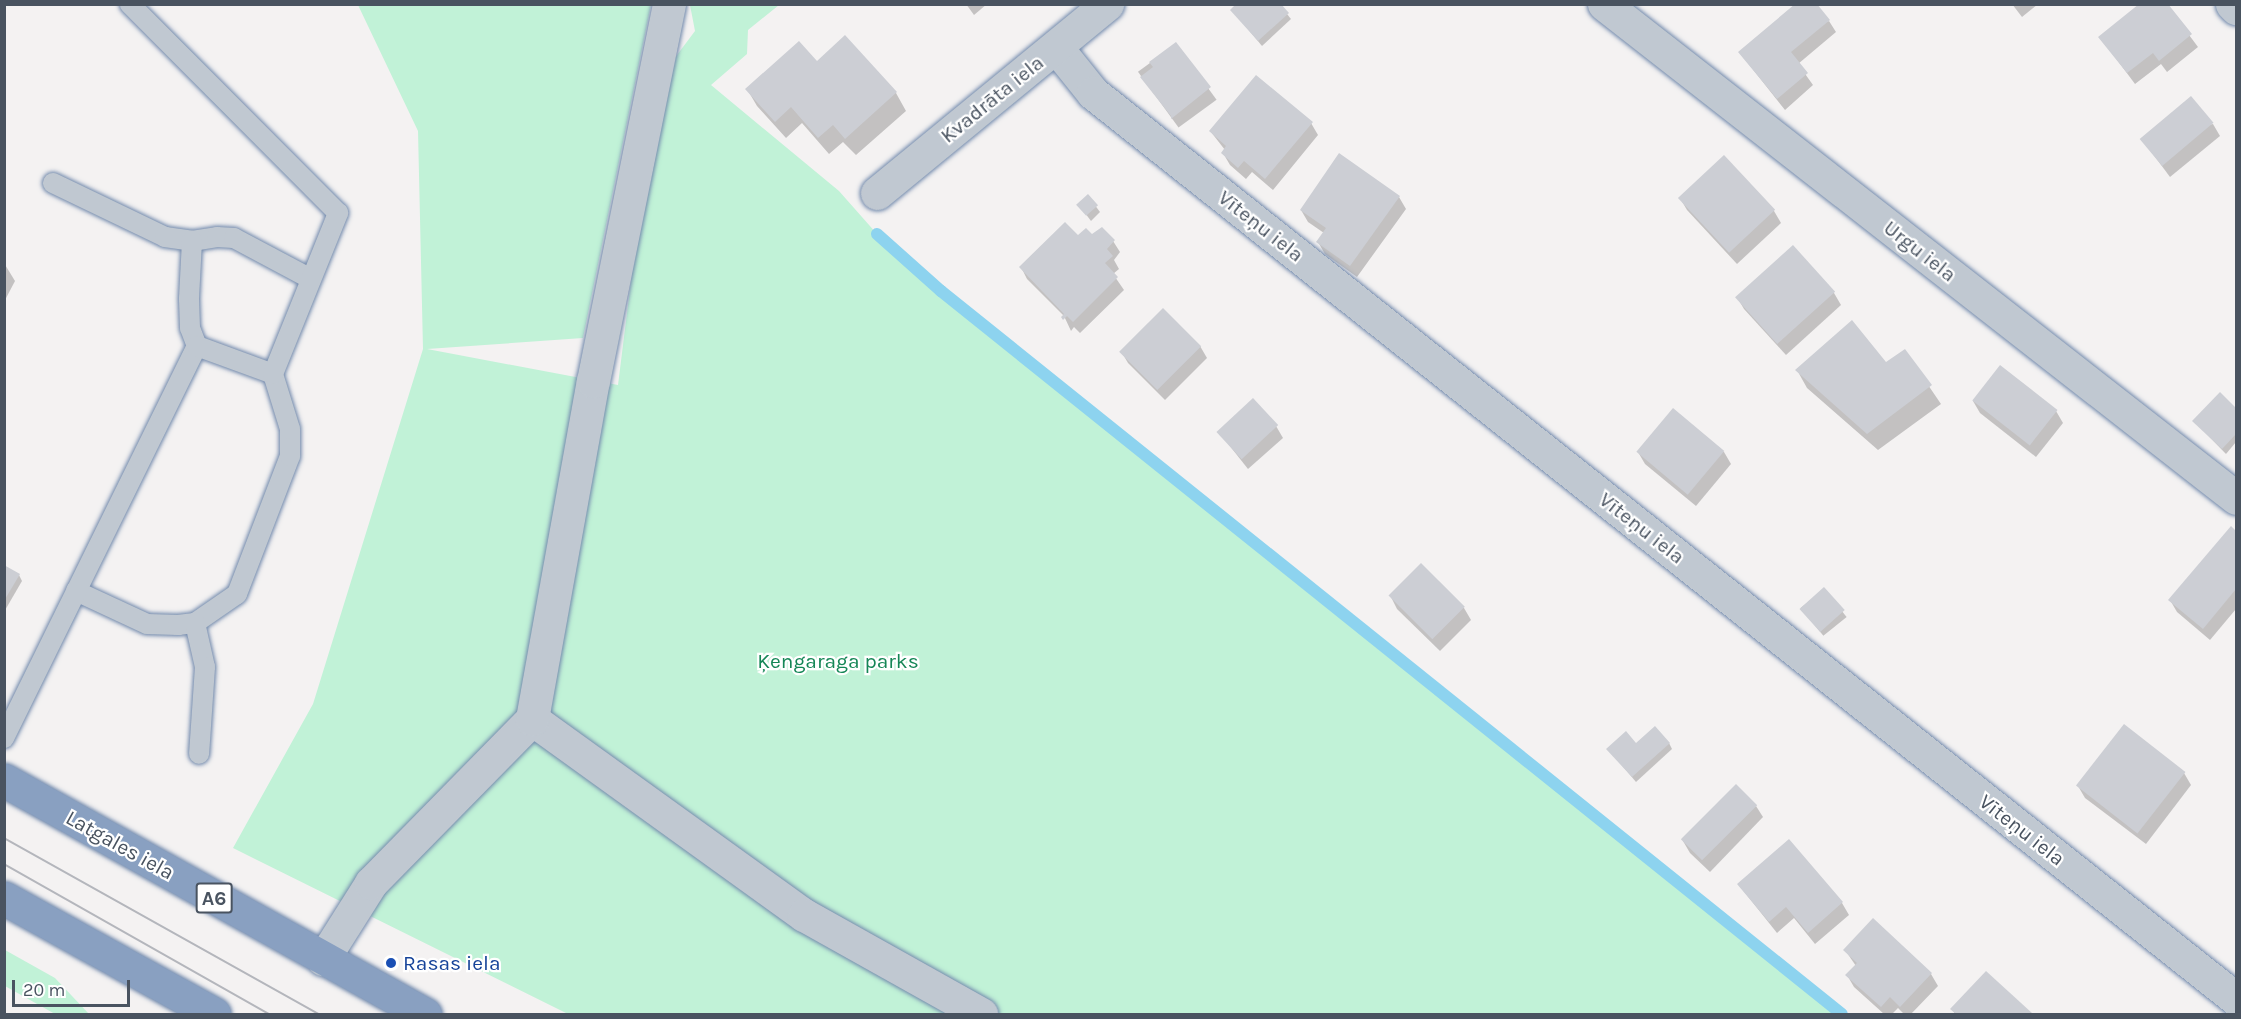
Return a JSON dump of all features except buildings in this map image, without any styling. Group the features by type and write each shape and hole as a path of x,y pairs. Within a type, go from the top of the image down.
{"highway":[{"name":"Latgales iela","path":"4,780 425,1014"},
{"path":"4,898 214,1014"}],"street":[{"path":"323,959 371,883 532,719 593,381 669,4"},
{"name":"Kvadrāta iela","path":"877,193 1107,4"},
{"name":"Urgu iela","path":"1604,4 2236,498"},
{"path":"2232,4 2236,8"},
{"name":"Vīteņu iela","path":"1056,47 1093,93 2236,999"},
{"path":"532,719 804,915 981,1014"}],"lane":[{"path":"76,591 147,624 178,625 195,623 237,594 290,456 290,429 273,375 338,213 130,4"},
{"path":"53,183 165,237 192,241 217,237 234,238 311,279"},
{"path":"4,738 197,346 190,328 192,241"},
{"path":"197,346 273,375"},
{"path":"195,623 205,667 199,754"}],"green space":[{"name":"Ķengaraga parks","path":"358,5 651,5 583,338 427,349 618,385 634,257 671,63 695,31 690,5 779,5 748,30 747,54 711,85 839,191 877,234 941,291 1842,1014 568,1014 233,848 313,704 423,349 418,131"},
{"path":"5,950 55,978 89,1014 55,1014 5,986"}],"waterway":[{"path":"877,234 941,291 1842,1014"}],"tram line":[{"path":"4,838 319,1014"},
{"path":"4,864 269,1014"}],"place":[{"name":"Rasas iela","path":"391,963"}]}
